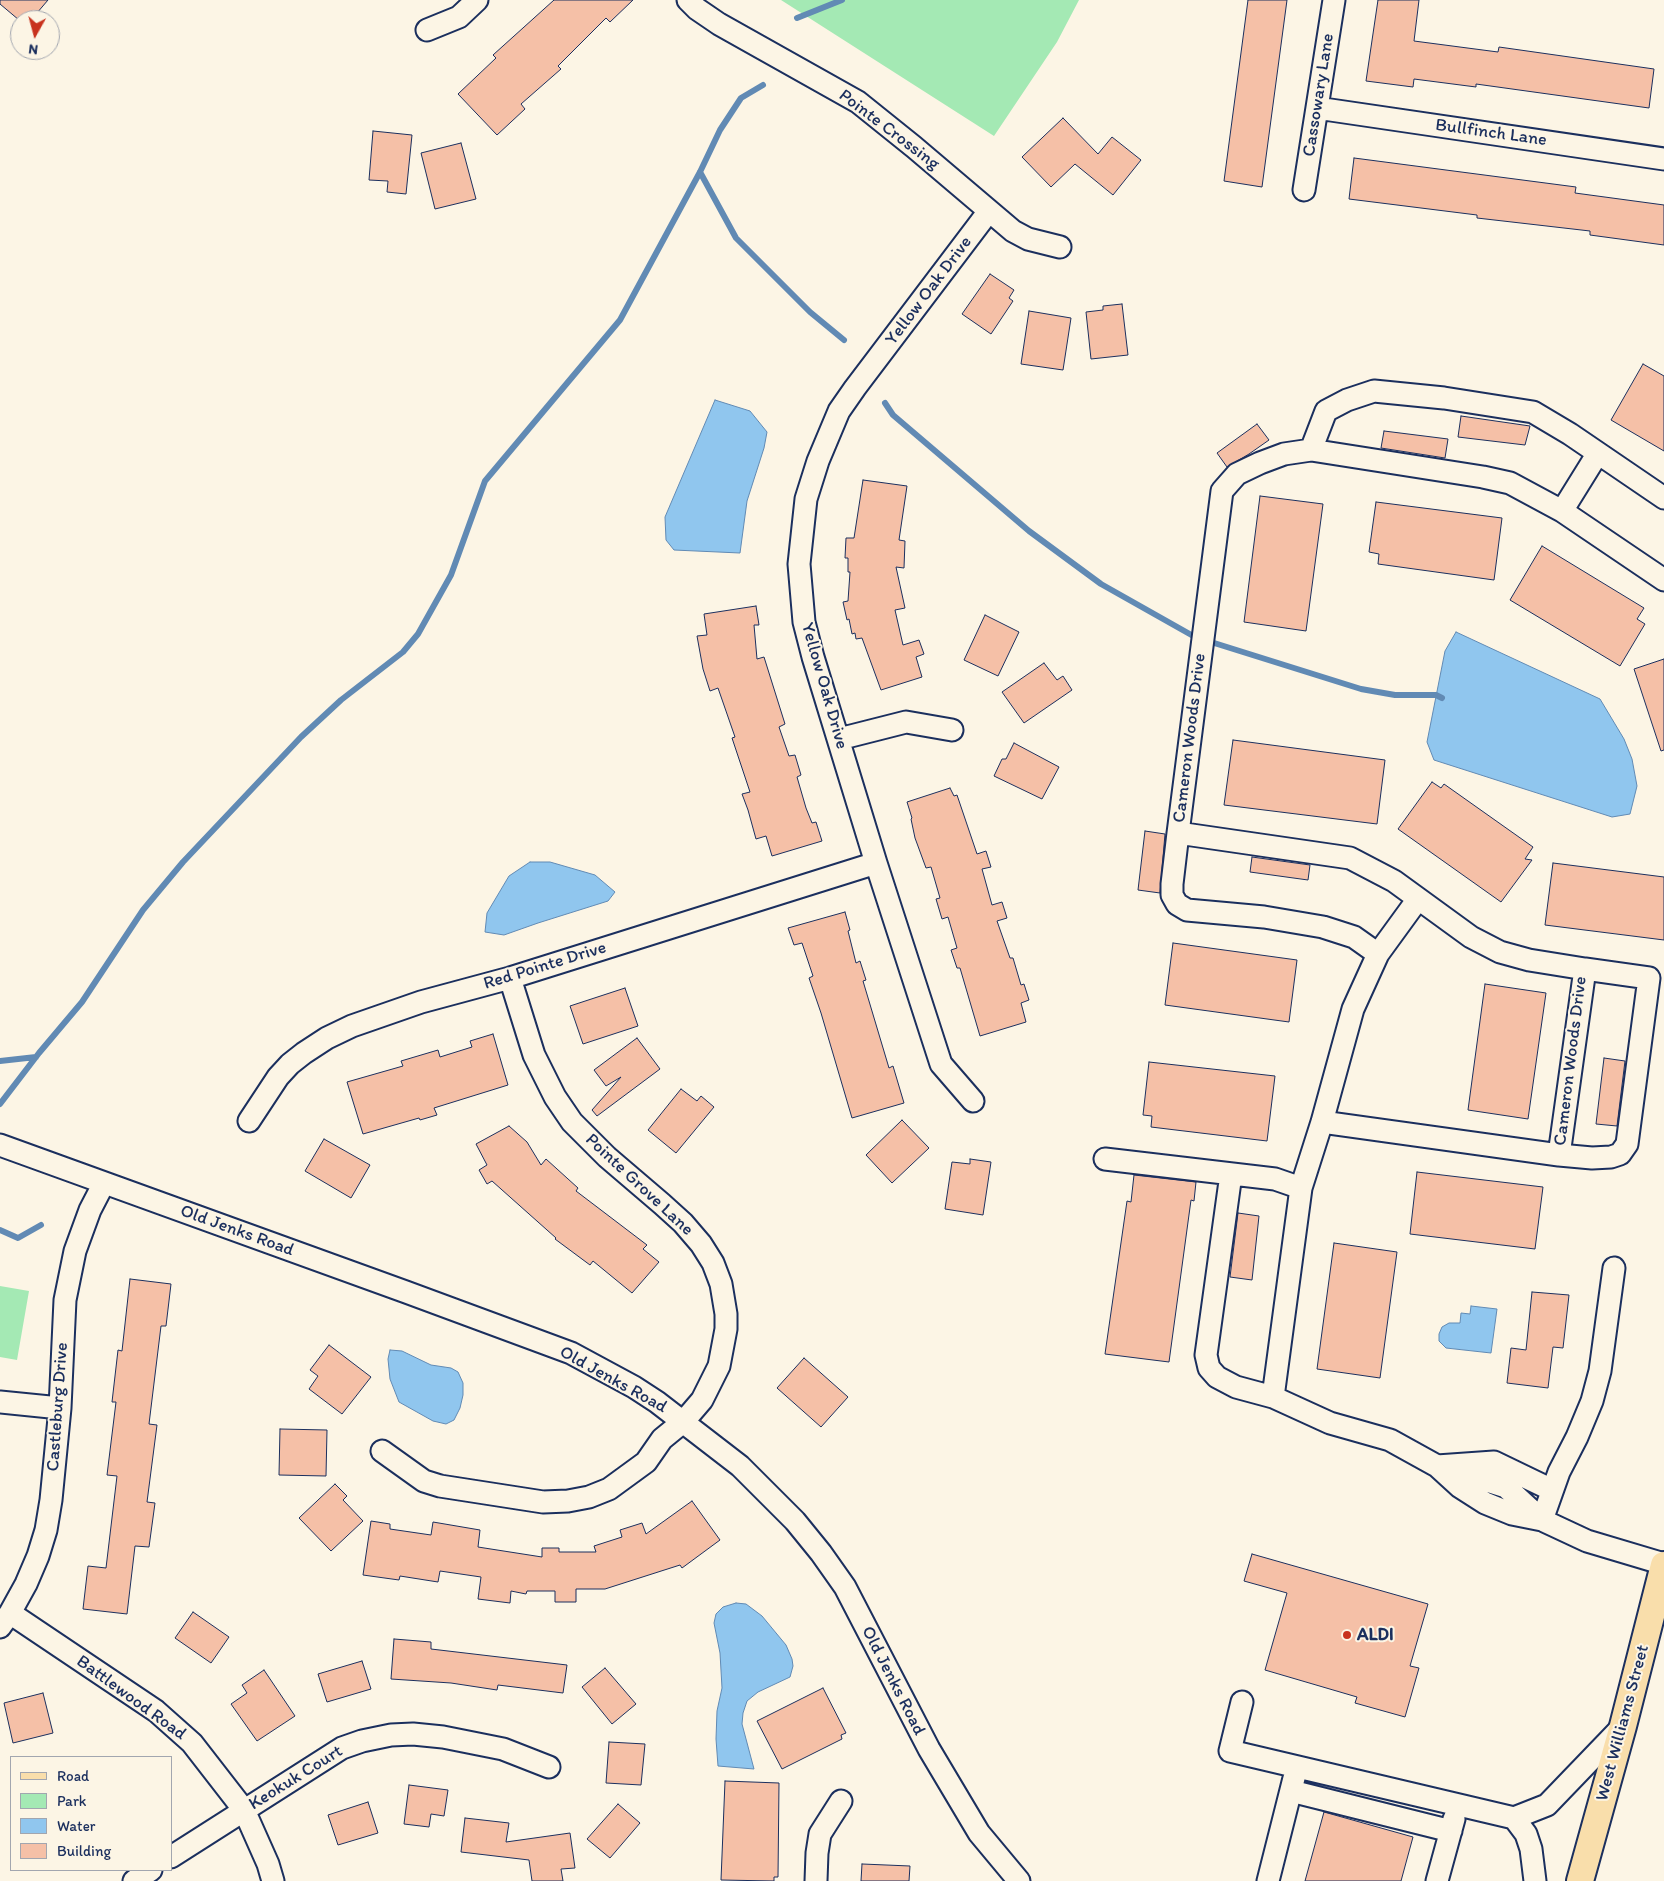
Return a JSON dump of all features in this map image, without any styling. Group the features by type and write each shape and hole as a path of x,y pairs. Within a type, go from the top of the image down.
{"main road":[{"name":"West Williams Street","path":"1580,1881 1623,1726 1664,1565"}],"street":[{"path":"427,30 459,17 478,0"},
{"name":"Pointe Crossing","path":"688,0 697,9 719,24 858,102 1013,231 1028,239 1060,247"},
{"name":"Cassowary Lane","path":"1304,190 1334,0"},
{"name":"Bullfinch Lane","path":"1317,108 1664,159"},
{"name":"Yellow Oak Drive","path":"974,1101 941,1064 812,657 804,622 800,564 806,499 818,461 840,411 854,388 989,211"},
{"path":"1311,450 1326,411 1347,400 1374,391 1444,398 1533,412 1570,434 1664,498"},
{"name":"Cameron Woods Drive","path":"1322,1122 1559,1155 1585,969 1529,960 1500,952 1471,937 1394,881 1350,858 1178,833 1222,491 1236,474 1260,462 1284,454 1311,450 1483,477 1510,483 1562,511 1664,580"},
{"path":"1562,511 1598,453"},
{"path":"839,739 906,722 952,730"},
{"path":"1178,833 1172,884 1172,895 1177,904 1187,910 1264,917 1323,927 1354,937 1378,954"},
{"name":"Red Pointe Drive","path":"248,1121 284,1071 304,1053 327,1038 352,1026 421,1002 510,978 876,863"},
{"path":"1273,1397 1301,1188 1322,1122 1352,1009 1378,954 1418,899"},
{"path":"1559,1155 1611,1158 1620,1154 1627,1144 1649,978 1585,969"},
{"name":"Pointe Grove Lane","path":"382,1451 424,1481 440,1486 543,1502 568,1501 589,1496 610,1489 646,1462 662,1439 684,1421 702,1400 719,1366 726,1329 721,1284 713,1263 701,1244 662,1204 589,1140 572,1122 555,1097 534,1055 510,978"},
{"name":"Old Jenks Road","path":"0,1146 571,1353 634,1387 684,1421 740,1466 788,1514 821,1553 840,1580 929,1750 979,1833 1011,1879"},
{"path":"1105,1159 1275,1179 1301,1188"},
{"path":"1231,1174 1206,1355 1210,1368 1217,1377 1236,1387 1273,1397 1330,1423 1390,1440 1437,1466 1506,1487 1542,1520 1587,1541 1664,1565"},
{"name":"Castleburg Drive","path":"5,1620 26,1584 46,1530 51,1500 60,1408 65,1300 75,1250 90,1210 104,1183"},
{"path":"1542,1520 1552,1490 1592,1401 1600,1371 1614,1268"},
{"path":"0,1402 60,1408"},
{"path":"1437,1466 1494,1462 1552,1490"},
{"name":"Battlewood Road","path":"5,1620 156,1711 192,1743 244,1810 268,1864 273,1881"},
{"path":"1242,1702 1230,1751 1514,1818 1547,1805 1623,1726"},
{"name":"Keokuk Court","path":"172,1856 342,1748 362,1741 391,1735 413,1734 479,1743 503,1749 549,1767"},
{"path":"1268,1881 1297,1768"},
{"path":"1291,1791 1451,1831"},
{"path":"816,1881 820,1834 841,1801"},
{"path":"1437,1881 1458,1805"},
{"path":"1514,1818 1526,1834 1532,1849 1535,1881"},
{"path":"134,1881 149,1871"}],"green space":[{"path":"781,0 1079,0 1057,42 994,136"},
{"path":"0,1286 29,1291 17,1360 0,1357"}],"water":[{"path":"715,400 750,411 767,432 764,448 747,501 740,553 674,550 666,540 665,517"},
{"path":"1456,632 1600,699 1624,739 1632,759 1637,786 1630,814 1612,817 1434,760 1427,742 1445,651"},
{"path":"530,862 550,862 595,875 615,892 608,901 504,935 485,932 487,913 509,876"},
{"path":"1471,1306 1497,1309 1491,1353 1446,1348 1439,1341 1442,1327 1449,1323 1460,1323 1461,1313 1470,1314"},
{"path":"390,1350 402,1351 431,1365 451,1368 458,1372 463,1383 463,1395 460,1408 454,1420 446,1424 433,1421 399,1402 390,1379 388,1359"},
{"path":"736,1603 746,1604 762,1616 786,1645 793,1666 790,1677 758,1692 747,1701 742,1724 754,1769 718,1766 716,1739 717,1711 722,1688 720,1653 714,1623 716,1614 723,1607"}],"building":[{"path":"0,0 48,0 40,10 10,10 10,12 0,4"},
{"path":"554,0 633,0 610,22 606,18 558,66 561,69 521,104 525,109 497,135 458,94 496,58 493,55"},
{"path":"1248,0 1287,0 1262,187 1224,181"},
{"path":"1378,0 1419,0 1414,41 1498,52 1499,47 1654,69 1649,108 1476,84 1476,87 1414,79 1413,87 1366,81"},
{"path":"1063,118 1098,154 1112,137 1141,160 1113,195 1075,164 1051,187 1022,157"},
{"path":"373,131 412,135 406,194 387,192 388,181 369,180"},
{"path":"461,143 476,199 435,209 421,153"},
{"path":"1354,158 1576,187 1575,193 1664,205 1664,245 1590,235 1590,231 1477,218 1477,215 1349,199"},
{"path":"990,274 1014,290 1009,298 1013,301 991,334 962,314"},
{"path":"1122,304 1128,355 1091,359 1086,312 1103,310 1103,306"},
{"path":"1029,311 1071,318 1063,370 1021,364"},
{"path":"1643,364 1664,376 1664,451 1611,420"},
{"path":"1461,416 1530,426 1525,445 1458,437"},
{"path":"1257,424 1269,440 1227,467 1217,453"},
{"path":"1384,431 1448,439 1445,458 1381,448"},
{"path":"863,480 907,486 899,540 905,541 904,568 896,567 905,608 895,610 903,645 919,640 924,654 916,657 922,677 881,690 862,638 856,639 855,633 852,634 843,602 848,601 850,572 848,572 848,558 845,558 846,538 854,538"},
{"path":"1260,496 1323,504 1306,631 1244,622"},
{"path":"1376,502 1502,518 1494,580 1378,564 1379,554 1369,552"},
{"path":"1542,546 1644,608 1637,619 1645,624 1620,666 1510,600"},
{"path":"756,606 759,625 754,625 757,659 764,657 785,724 779,727 789,756 795,755 801,775 797,777 806,808 812,823 816,822 822,841 772,856 766,836 756,839 742,794 750,792 732,738 735,737 718,688 710,691 703,669 697,636 707,635 704,614"},
{"path":"985,615 1019,632 998,676 964,660"},
{"path":"1664,659 1664,750 1661,751 1634,669"},
{"path":"1044,663 1057,680 1063,676 1072,690 1024,723 1002,692"},
{"path":"1233,740 1385,760 1377,824 1224,805"},
{"path":"1014,743 1059,767 1042,799 994,776 1002,759 1006,759"},
{"path":"1432,782 1441,788 1444,784 1533,847 1525,859 1532,860 1501,902 1398,829"},
{"path":"950,788 954,796 957,795 977,854 986,851 991,867 982,869 992,905 1002,902 1007,918 997,921 1010,958 1013,958 1021,985 1024,984 1029,1000 1021,1003 1026,1022 980,1036 960,968 957,968 951,950 957,948 948,917 942,919 936,899 940,898 931,867 926,868 915,838 907,802"},
{"path":"1145,831 1165,834 1160,893 1138,890"},
{"path":"1252,857 1310,865 1308,880 1250,872"},
{"path":"1553,863 1664,877 1664,940 1545,925"},
{"path":"845,912 856,963 860,961 866,980 863,981 889,1068 893,1066 904,1103 852,1118 809,978 813,976 802,943 794,945 788,928"},
{"path":"1173,943 1297,960 1289,1022 1165,1005"},
{"path":"1485,984 1546,993 1528,1119 1468,1110"},
{"path":"625,988 638,1026 583,1044 570,1006"},
{"path":"493,1034 508,1085 434,1108 437,1115 420,1120 419,1118 363,1134 347,1082 403,1066 401,1061 438,1050 440,1057 472,1047 470,1041"},
{"path":"637,1038 660,1069 597,1116 592,1110 621,1077 606,1086 594,1070"},
{"path":"1604,1058 1625,1061 1617,1126 1596,1124"},
{"path":"1149,1062 1275,1076 1267,1141 1151,1127 1152,1116 1143,1115"},
{"path":"681,1089 697,1101 701,1096 714,1107 676,1153 648,1130"},
{"path":"902,1120 929,1148 892,1183 866,1155"},
{"path":"509,1126 527,1142 541,1165 546,1159 578,1188 576,1191 647,1245 643,1249 659,1262 632,1293 593,1261 590,1265 555,1239 492,1181 487,1184 479,1170 487,1165 476,1144"},
{"path":"324,1139 370,1165 351,1198 305,1171"},
{"path":"970,1159 991,1162 983,1215 945,1209 952,1162 970,1164"},
{"path":"1417,1172 1543,1187 1535,1249 1410,1234"},
{"path":"1134,1175 1196,1182 1194,1201 1191,1200 1169,1362 1105,1354 1127,1201 1131,1202"},
{"path":"1238,1213 1259,1216 1252,1280 1230,1277"},
{"path":"1334,1243 1397,1252 1380,1378 1317,1369"},
{"path":"130,1279 171,1284 166,1326 161,1326 149,1424 157,1425 147,1502 155,1503 149,1547 135,1546 127,1614 83,1609 88,1566 106,1568 117,1476 107,1475 116,1402 112,1402 118,1350 122,1351"},
{"path":"1532,1292 1569,1295 1563,1348 1553,1347 1548,1388 1507,1383 1511,1348 1526,1350"},
{"path":"329,1345 371,1377 342,1414 309,1389 318,1376 310,1370"},
{"path":"804,1358 848,1397 821,1427 777,1388"},
{"path":"280,1429 327,1430 326,1476 279,1475"},
{"path":"335,1484 347,1496 343,1500 363,1521 331,1551 299,1518"},
{"path":"692,1501 720,1540 682,1568 680,1565 605,1589 576,1589 576,1602 555,1602 555,1591 527,1591 526,1594 511,1591 510,1603 478,1599 481,1577 440,1571 438,1582 400,1576 399,1580 363,1575 371,1521 390,1524 390,1529 431,1535 433,1522 480,1530 478,1547 542,1557 542,1548 559,1548 559,1552 596,1552 594,1546 622,1537 620,1530 642,1523 646,1534"},
{"name":"ALDI","path":"1252,1554 1428,1604 1410,1666 1419,1668 1405,1717 1355,1703 1357,1697 1265,1670 1287,1593 1244,1581"},
{"path":"193,1612 229,1637 211,1663 175,1638"},
{"path":"394,1639 431,1642 431,1649 567,1665 563,1693 498,1685 497,1690 451,1683 391,1679"},
{"path":"362,1661 371,1689 327,1702 318,1674"},
{"path":"605,1668 636,1704 612,1724 582,1687"},
{"path":"264,1670 295,1716 257,1741 231,1704 247,1693 242,1685"},
{"path":"823,1688 846,1733 841,1735 842,1739 782,1769 757,1721"},
{"path":"43,1693 53,1733 13,1743 4,1703"},
{"path":"609,1742 645,1744 641,1785 606,1783"},
{"path":"725,1781 779,1783 778,1877 774,1877 774,1881 721,1880"},
{"path":"409,1785 448,1790 444,1816 431,1814 429,1827 404,1824"},
{"path":"368,1802 378,1833 338,1845 328,1815"},
{"path":"618,1804 640,1823 610,1858 587,1839"},
{"path":"1324,1812 1413,1837 1401,1881 1305,1881"},
{"path":"465,1818 509,1823 506,1842 570,1833 575,1868 561,1869 563,1881 532,1881 529,1860 461,1852"},
{"path":"862,1864 910,1866 909,1881 861,1881"}],"waterway":[{"path":"797,18 842,0"},
{"path":"0,1104 39,1053 82,1002 143,910 183,862 301,737 341,700 403,652 418,634 451,575 485,481 620,320 700,172 720,130 741,98 763,85"},
{"path":"700,172 736,238 810,312 844,340"},
{"path":"885,403 893,415 1029,531 1101,584 1195,637 1361,689 1395,695 1436,695 1442,698"},
{"path":"0,1061 36,1057"},
{"path":"0,1230 18,1238 41,1225"}],"place":[{"name":"ALDI","path":"1347,1635"}]}
